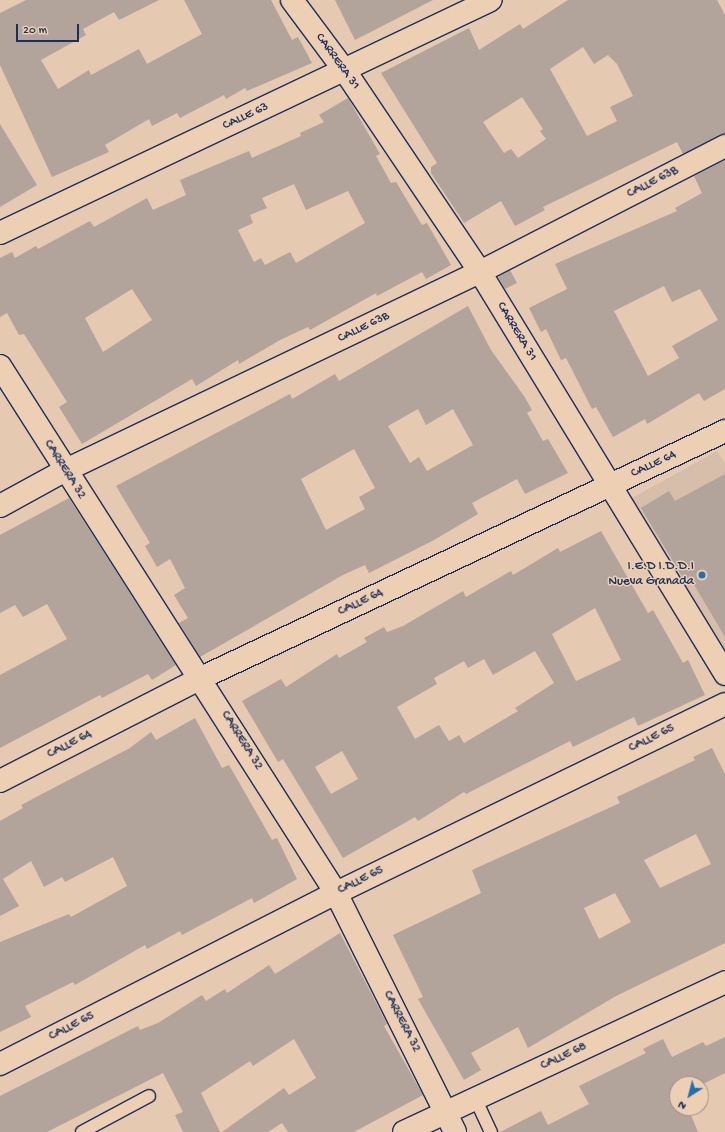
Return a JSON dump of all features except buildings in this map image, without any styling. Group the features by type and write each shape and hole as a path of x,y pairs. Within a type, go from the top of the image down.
{"street":[{"name":"CARRERA 31","path":"292,0 345,71 480,272 609,486 725,674"},
{"name":"CALLE 63","path":"0,233 345,71 491,0"},
{"name":"CALLE 63B","path":"0,506 64,471 480,272 725,146"},
{"name":"CARRERA 32","path":"0,366 64,471 201,678 336,893 446,1111 455,1132"},
{"name":"CALLE 64","path":"0,781 201,678 725,431"},
{"name":"CALLE 65","path":"0,1064 336,893 725,704"},
{"name":"CALLE 68","path":"404,1132 446,1111 725,982"}],"lane":[{"path":"82,1132 149,1096"},
{"path":"476,1098 491,1132"}],"shaded area":[{"name":"I.E.D I.D.D.I Nueva Granada","path":"717,451 725,464 725,651 632,498"}],"place":[{"name":"I.E.D I.D.D.I Nueva Granada","path":"702,575"}]}
